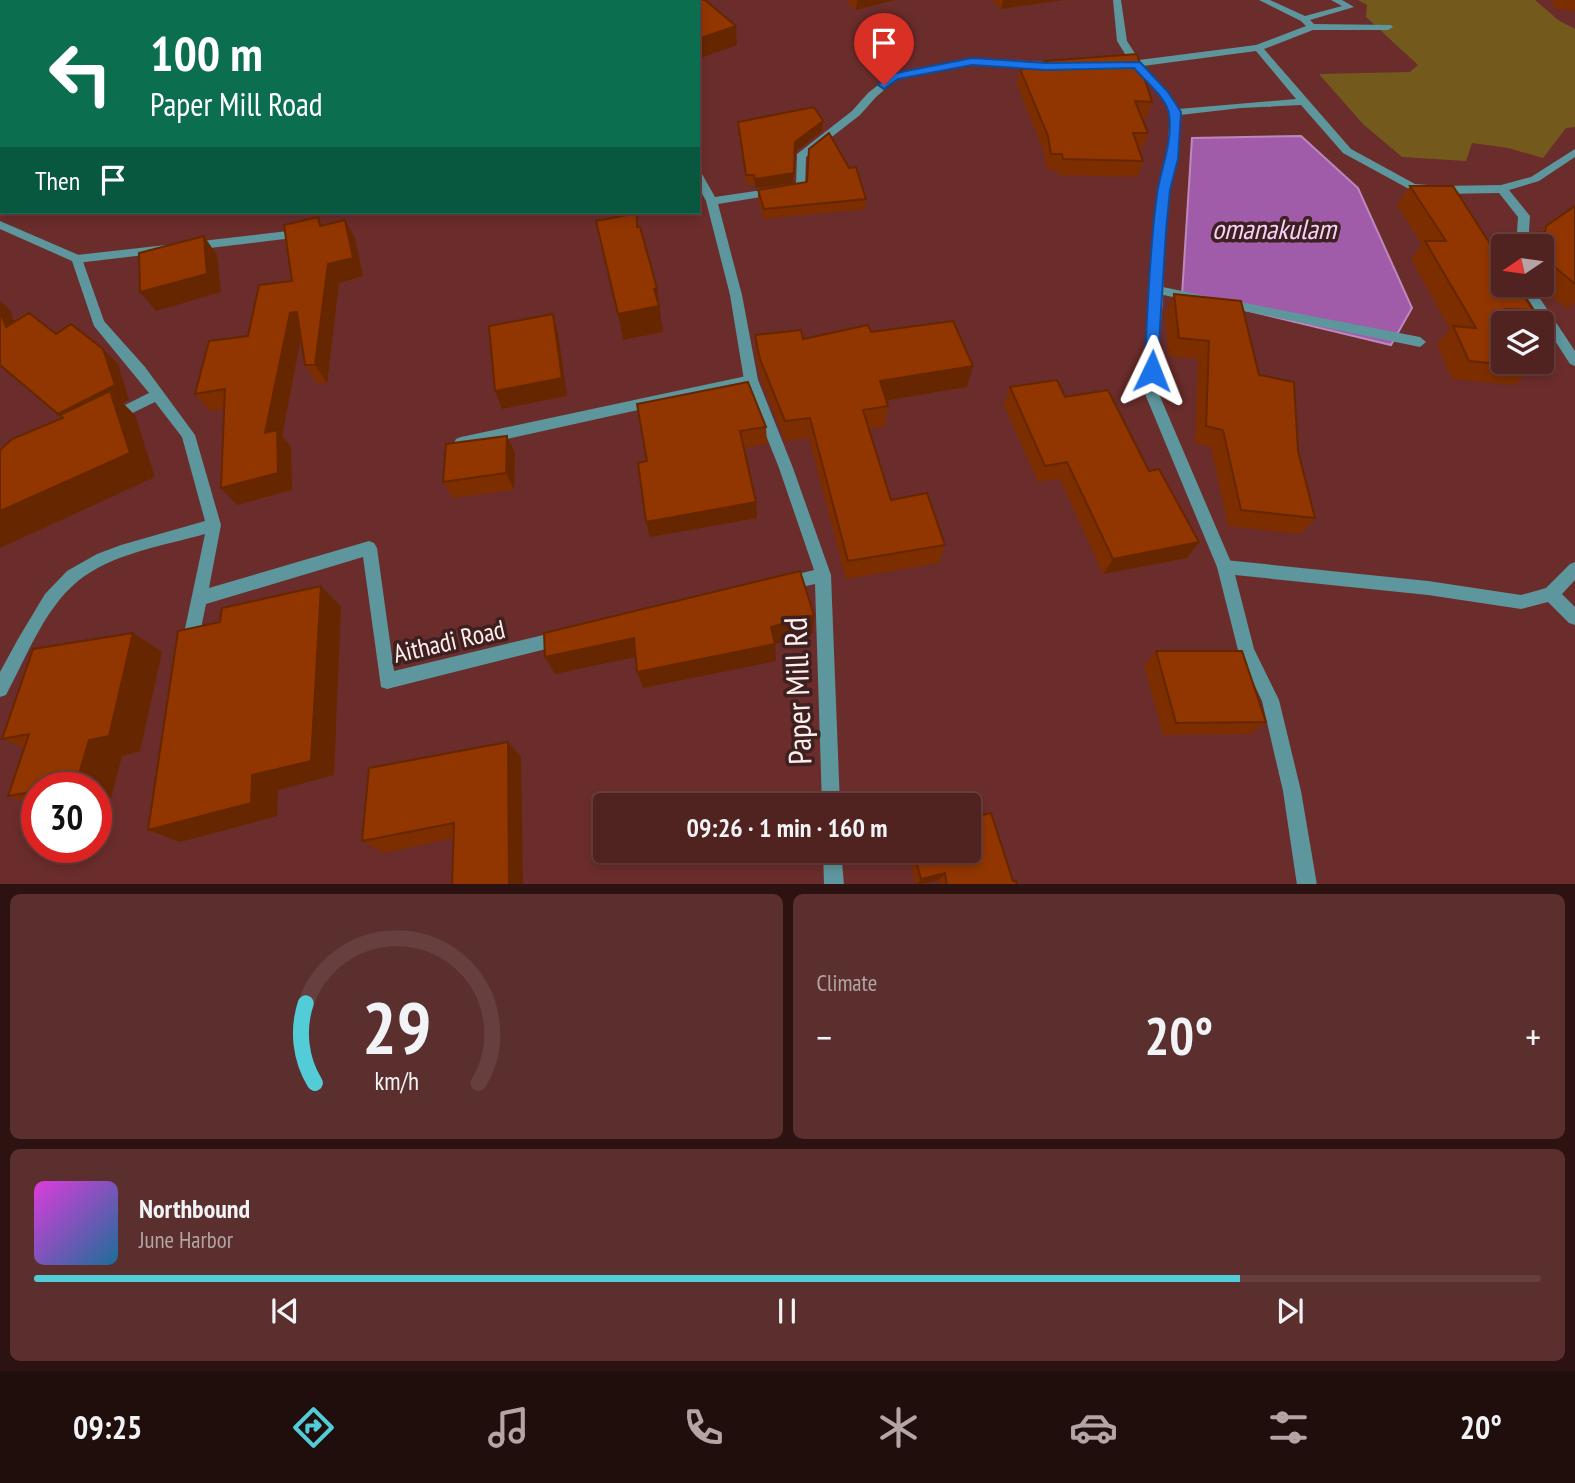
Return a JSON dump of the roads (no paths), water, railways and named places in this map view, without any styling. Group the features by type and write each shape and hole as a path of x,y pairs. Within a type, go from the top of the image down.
{"street":[{"path":"1117,0 1122,41 1130,64 1164,94 1175,112 1172,159 1164,190 1159,232 1152,394 1225,567 1246,650 1270,700 1292,791 1307,884"},
{"path":"1263,0 1308,23 1388,27"},
{"path":"1130,64 1258,48 1308,23 1350,8 1335,0"},
{"path":"1258,48 1347,151 1413,187 1441,190 1502,189 1535,179 1575,152"},
{"path":"712,201 801,188 801,156 856,113 895,76 972,61 1072,66"},
{"path":"1175,112 1241,105 1304,103"},
{"path":"700,180 712,201 736,295 751,380 786,468 823,575 770,587"},
{"path":"1502,189 1524,216 1523,234"},
{"path":"0,225 76,259 172,248"},
{"path":"186,247 323,231"},
{"path":"76,259 98,323 158,394 188,435 214,524 201,598 185,664"},
{"path":"1158,290 1420,342"},
{"path":"1534,298 1575,361"},
{"path":"447,446 751,380"},
{"path":"97,426 158,394"},
{"path":"0,689 50,600 73,576 100,561 214,524"},
{"name":"Aithadi Road","path":"201,598 369,548 387,681 572,636"},
{"path":"1225,567 1428,588 1521,602 1551,594 1575,569"},
{"name":"Paper Mill Rd","path":"823,575 831,793"},
{"path":"1551,594 1575,618"},
{"path":"833,863 834,884"}],"water":[{"name":"omanakulam","path":"1301,136 1358,188 1412,308 1391,345 1182,295 1192,138"}]}
